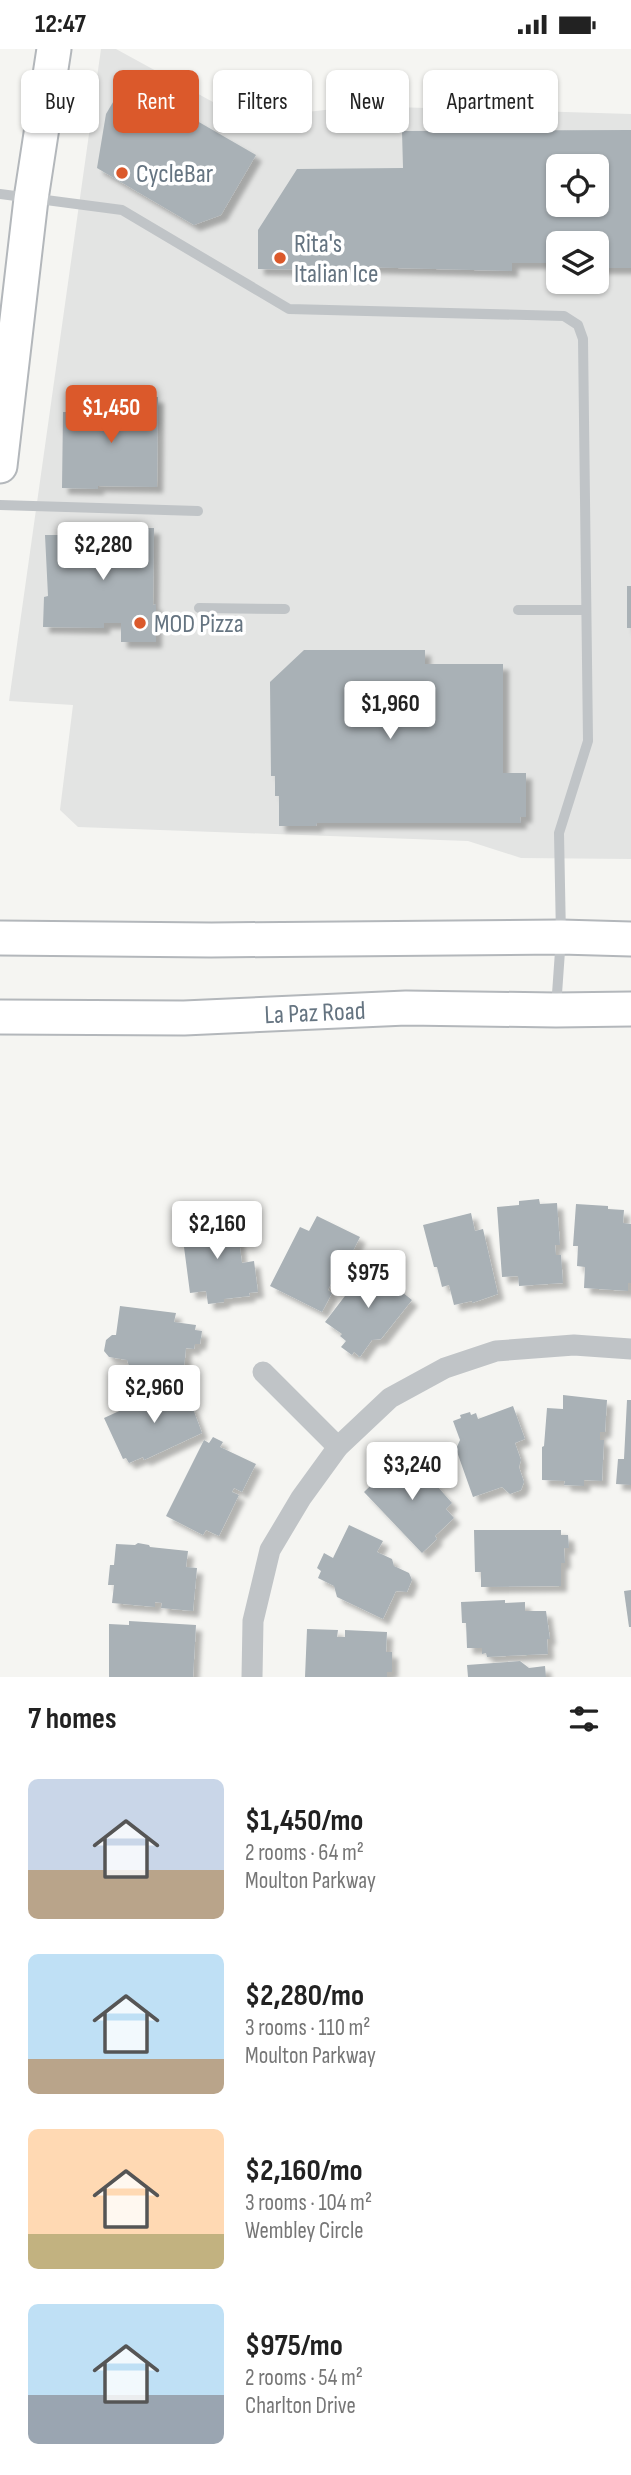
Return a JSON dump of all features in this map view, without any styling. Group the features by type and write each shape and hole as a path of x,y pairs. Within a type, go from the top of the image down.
{"main road":[{"path":"0,466 16,197 54,49"},
{"path":"0,938 631,939"},
{"name":"La Paz Road","path":"0,1017 184,1018 406,1008 631,1009"}],"street":[{"path":"252,1677 253,1621 270,1550 301,1498 338,1447 390,1398 445,1368 496,1351 574,1345 631,1349"},
{"path":"264,1372 338,1447"}],"lane":[{"path":"16,197 122,210 289,309 564,316 578,325 583,339 588,741 558,833 561,937 556,1010"},
{"path":"0,505 198,511"},
{"path":"199,608 285,609"},
{"path":"517,610 586,610"}],"shaded area":[{"path":"101,49 116,49 154,70 113,70 113,133 199,133 199,94 213,102 213,133 312,133 312,111 326,110 326,133 409,133 409,107 423,108 423,133 558,133 558,112 631,114 631,859 521,858 468,841 78,827 60,810 73,705 9,701 89,133 99,133 98,70"}],"building":[{"path":"113,102 113,133 199,133 199,122 213,130 213,133 218,133 256,155 221,215 194,225 97,168 106,114"},
{"path":"558,130 631,130 631,268 609,268 609,231 546,231 546,263 512,263 512,271 321,266 321,270 258,269 258,230 297,169 403,168 402,133 409,131 558,133"},
{"path":"123,396 158,397 157,487 62,488 63,412 73,412 73,405 123,406"},
{"path":"87,528 154,528 153,605 156,604 156,642 121,642 121,623 104,623 104,628 43,627 44,597 48,596 45,535 72,535 72,540 87,540"},
{"path":"627,586 631,586 631,628 627,628"},
{"path":"304,650 425,650 425,664 503,664 503,773 526,773 526,817 520,817 521,823 317,823 316,826 279,826 279,796 275,796 275,776 271,776 270,682"},
{"path":"539,1199 540,1204 557,1203 560,1245 555,1245 556,1255 561,1255 563,1283 519,1286 518,1276 502,1277 497,1207 519,1205 519,1201"},
{"path":"576,1204 624,1210 623,1223 631,1224 631,1283 628,1283 628,1291 584,1288 585,1267 577,1266 578,1246 573,1246"},
{"path":"471,1213 475,1231 483,1229 498,1294 472,1303 454,1305 449,1285 442,1287 437,1267 434,1267 423,1225"},
{"path":"317,1216 360,1237 341,1275 336,1273 328,1290 332,1293 322,1312 270,1286 300,1227 309,1231"},
{"path":"236,1217 242,1263 254,1261 258,1292 208,1304 206,1291 190,1293 181,1224"},
{"path":"379,1263 389,1270 391,1279 388,1281 412,1300 381,1339 372,1340 360,1357 341,1347 346,1341 340,1336 342,1334 325,1322 358,1279 363,1278 372,1266"},
{"path":"120,1306 176,1313 174,1322 196,1325 195,1330 202,1331 200,1344 195,1344 194,1349 186,1348 184,1368 168,1366 168,1370 129,1366 127,1360 109,1357 104,1351 106,1340 116,1335"},
{"path":"178,1384 190,1408 192,1406 202,1433 144,1460 143,1457 129,1463 126,1458 123,1459 104,1418"},
{"path":"563,1395 607,1400 605,1432 600,1432 600,1440 604,1440 602,1481 584,1480 584,1486 564,1485 565,1481 542,1480 542,1447 547,1408 563,1409"},
{"path":"627,1400 631,1400 631,1485 616,1484 618,1459 624,1459"},
{"path":"513,1406 525,1439 515,1443 524,1482 521,1490 510,1494 502,1487 473,1497 456,1449 460,1440 453,1421 470,1412 471,1415 476,1413 478,1419"},
{"path":"213,1437 223,1442 220,1447 256,1464 242,1492 234,1488 232,1492 239,1495 219,1536 206,1530 203,1535 166,1516 204,1440 209,1443"},
{"path":"406,1451 452,1503 446,1509 454,1518 422,1553 364,1492"},
{"path":"349,1525 383,1541 377,1552 392,1559 394,1566 409,1573 412,1580 407,1592 396,1591 383,1619 337,1597 334,1586 318,1578 321,1571 317,1568 324,1553 333,1558"},
{"path":"474,1530 561,1530 561,1535 568,1535 569,1548 564,1548 565,1563 561,1563 561,1586 481,1587 481,1572 475,1572"},
{"path":"138,1543 188,1551 186,1567 197,1568 193,1611 161,1608 162,1603 155,1602 155,1607 112,1603 114,1585 108,1585 116,1544"},
{"path":"631,1590 631,1627 629,1627 624,1591"},
{"path":"505,1600 505,1603 525,1602 525,1611 546,1611 550,1639 547,1639 548,1654 487,1657 486,1653 482,1654 482,1648 467,1648 466,1623 462,1623 461,1602"},
{"path":"129,1621 196,1625 193,1677 109,1677 109,1624 129,1625"},
{"path":"307,1629 338,1630 337,1637 345,1637 345,1630 387,1632 386,1652 392,1652 392,1672 387,1672 387,1677 305,1677"},
{"path":"520,1661 529,1668 545,1666 546,1677 468,1677 467,1665"}],"place":[{"name":"CycleBar","path":"122,173"},
{"name":"Rita's Italian Ice","path":"280,258"},
{"name":"MOD Pizza","path":"140,623"}]}
